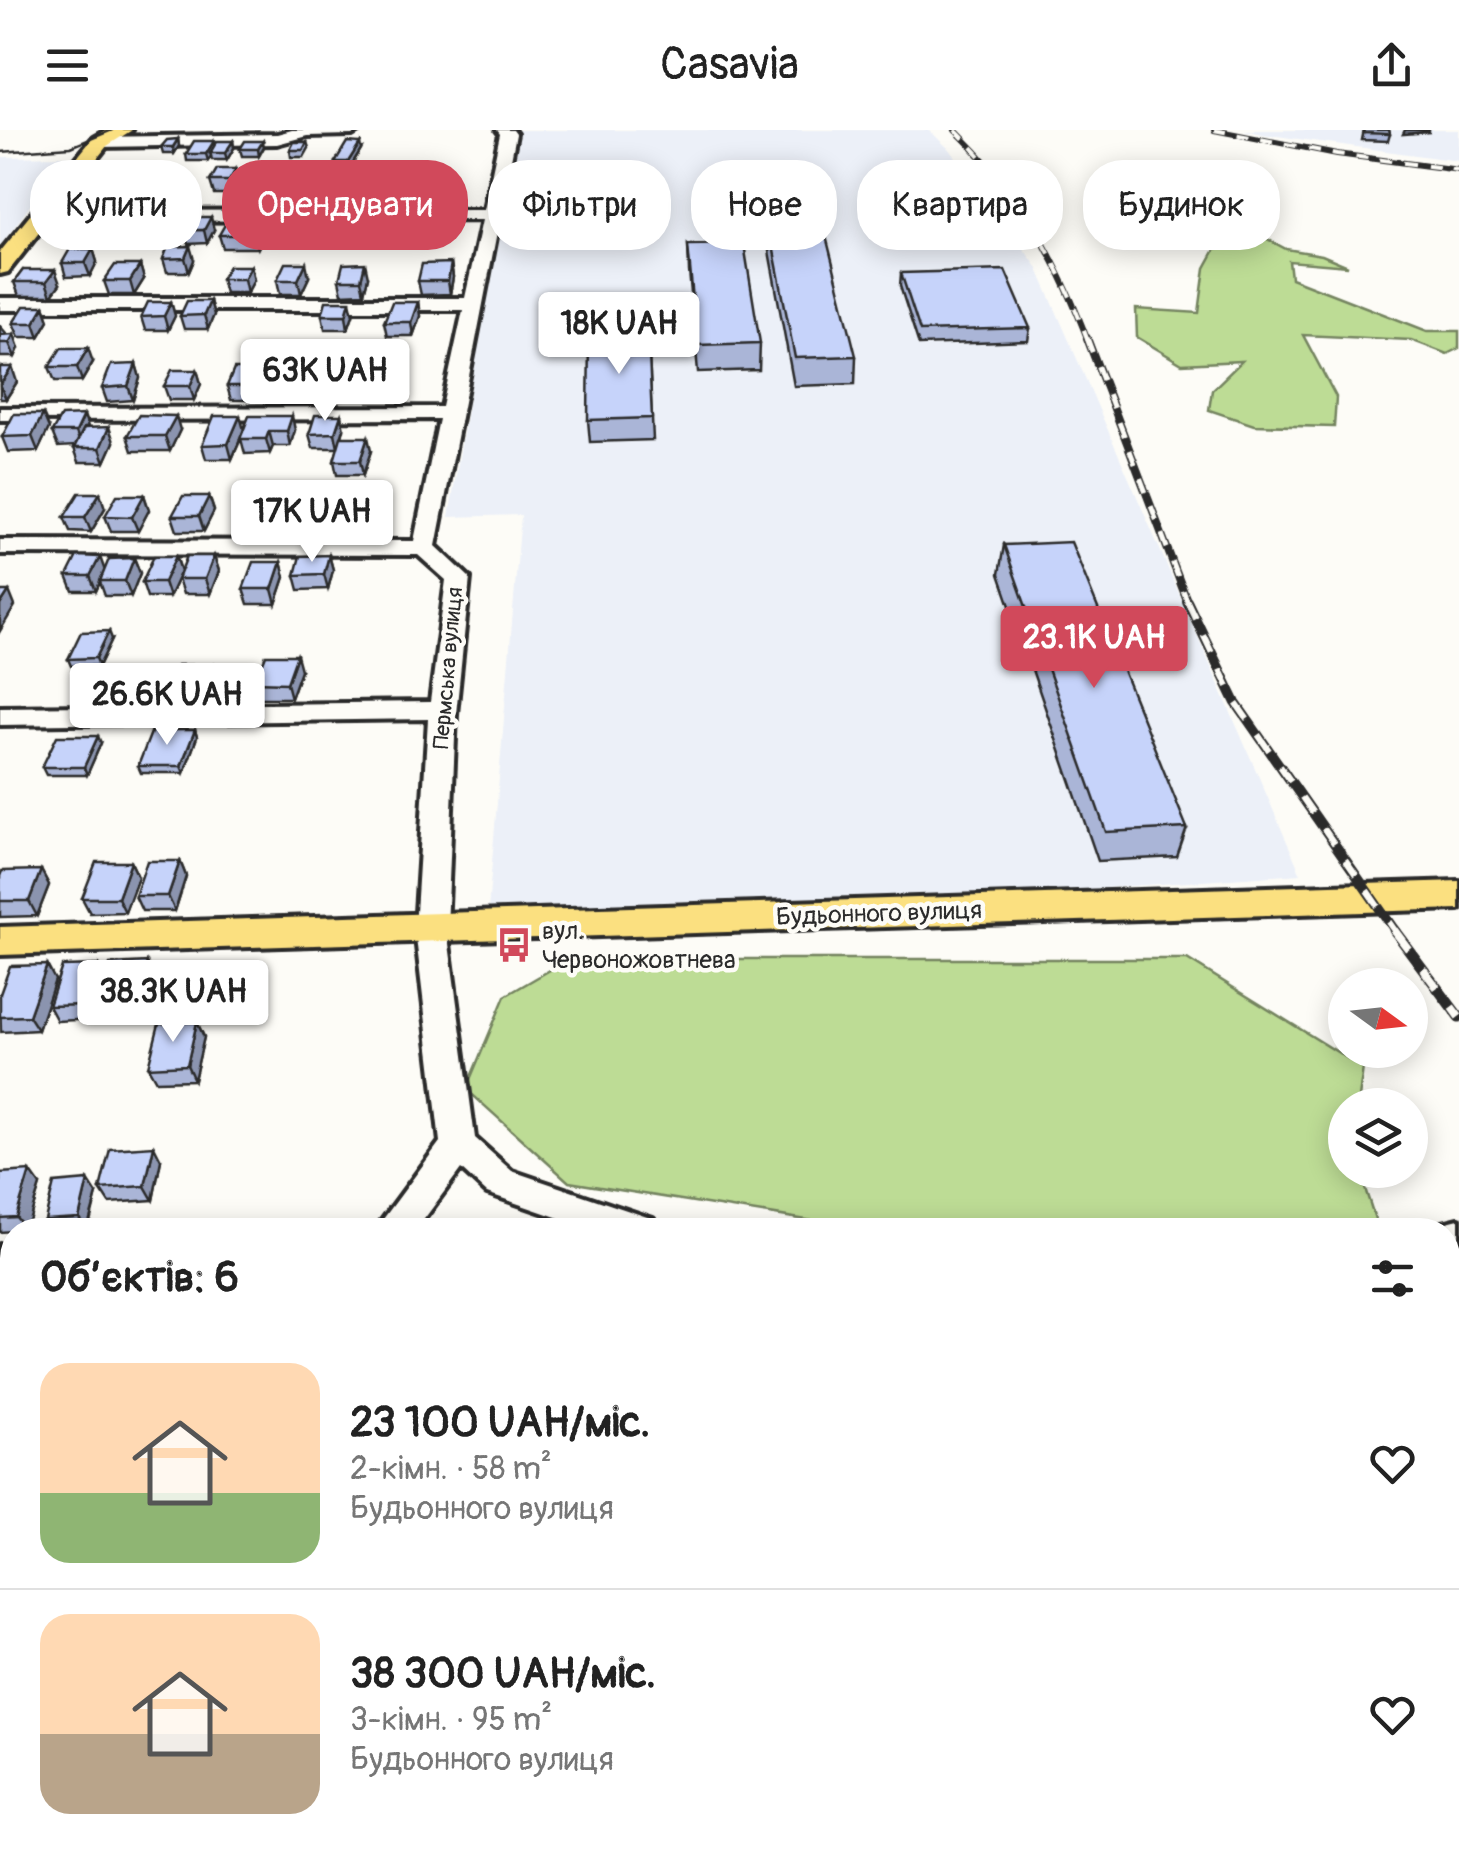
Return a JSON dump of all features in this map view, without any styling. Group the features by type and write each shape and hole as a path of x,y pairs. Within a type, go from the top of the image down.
{"main road":[{"path":"80,160 97,136 122,130"},
{"path":"0,268 30,228"},
{"name":"Будьонного вулиця","path":"0,941 1459,895"}],"street":[{"path":"97,136 277,139 307,131 352,130"},
{"path":"502,160 508,134 505,130"},
{"path":"202,216 488,215"},
{"path":"0,547 424,548 488,220"},
{"path":"0,304 472,304"},
{"path":"0,414 450,413"},
{"name":"Пермська вулиця","path":"424,548 458,578 442,710 432,929 458,1145"},
{"path":"0,716 442,710"},
{"path":"403,1218 458,1145 500,1182 605,1218"}],"shaded area":[{"path":"514,130 929,130 957,160 857,160 857,250 1024,250 1037,267 1301,874 1090,889 488,910 521,515 449,517 494,250 671,250 671,160 509,160"},
{"path":"1244,130 1459,130 1459,161 1262,134"},
{"path":"67,156 64,160 30,160 30,206 0,246 0,157"}],"green space":[{"path":"1280,246 1322,255 1348,266 1289,261 1291,278 1427,331 1459,331 1459,348 1447,354 1411,340 1303,335 1336,397 1334,427 1254,425 1209,410 1212,390 1242,361 1182,364 1137,337 1136,309 1199,313 1205,268 1215,250 1280,250"},
{"path":"569,959 1187,959 1328,1046 1328,1068 1363,1068 1360,1088 1328,1088 1328,1188 1365,1188 1375,1218 794,1218 569,1182 466,1089 505,996"}],"building":[{"path":"1389,130 1390,134 1364,133"},
{"path":"178,139 173,147 161,147 167,140"},
{"path":"194,141 214,141 206,154 186,154"},
{"path":"217,141 233,141 225,153 210,153"},
{"path":"245,141 263,141 258,149 240,149"},
{"path":"294,142 307,142 303,150 290,150"},
{"path":"347,142 360,143 349,160 336,160"},
{"path":"217,169 222,169 222,181 210,181"},
{"path":"202,217 211,217 204,230"},
{"path":"688,245 691,250 745,250 760,343 697,345"},
{"path":"69,250 92,250 85,263 62,263"},
{"path":"167,250 188,250 185,258 163,259"},
{"path":"774,250 830,250 856,356 795,358"},
{"path":"285,263 306,263 298,280 277,280"},
{"path":"365,263 361,280 339,280 343,264"},
{"path":"451,263 448,281 418,281 422,264"},
{"path":"115,265 140,265 130,281 104,281"},
{"path":"229,266 251,266 244,279 221,279"},
{"path":"23,270 55,270 46,282 14,282"},
{"path":"1005,270 1030,328 920,331 901,273"},
{"path":"187,301 210,301 204,315 180,316"},
{"path":"326,301 350,301 346,315 322,315"},
{"path":"148,302 171,302 164,316 141,317"},
{"path":"392,302 418,302 411,322 384,322"},
{"path":"24,306 44,306 34,323 13,323"},
{"path":"648,333 652,418 588,420 589,335"},
{"path":"14,334 9,343 0,343 0,335"},
{"path":"61,348 88,348 77,367 49,367"},
{"path":"308,358 326,358 315,386 296,385"},
{"path":"136,364 128,386 102,388 111,365"},
{"path":"331,364 357,364 351,383 324,384"},
{"path":"0,367 12,367 0,385"},
{"path":"292,367 286,386 255,386 263,368"},
{"path":"373,368 401,368 396,383 368,383"},
{"path":"234,369 254,369 248,386 227,386"},
{"path":"172,370 197,370 190,386 164,386"},
{"path":"14,414 43,414 32,436 2,437"},
{"path":"84,415 76,432 52,432 61,416"},
{"path":"139,415 176,416 165,436 127,436"},
{"path":"315,415 341,415 335,433 309,434"},
{"path":"214,416 240,416 228,444 202,445"},
{"path":"249,416 292,416 287,431 269,431 266,439 240,439"},
{"path":"109,427 100,448 74,448 84,428"},
{"path":"341,437 368,437 360,461 334,461"},
{"path":"79,493 100,493 85,517 64,517"},
{"path":"117,495 144,495 132,517 105,516"},
{"path":"331,495 366,496 357,519 322,518"},
{"path":"183,496 209,496 199,516 172,516"},
{"path":"249,496 277,496 270,518 242,518"},
{"path":"1071,542 1187,828 1106,832 1004,545"},
{"path":"329,555 324,574 295,575 300,556"},
{"path":"77,556 100,557 90,576 67,576"},
{"path":"154,556 176,556 164,582 142,582"},
{"path":"187,556 214,556 205,579 178,579"},
{"path":"134,558 125,581 100,581 109,559"},
{"path":"253,562 281,562 272,589 243,589"},
{"path":"0,591 9,591 0,605"},
{"path":"109,631 96,658 68,659 81,632"},
{"path":"266,655 297,655 287,683 255,682"},
{"path":"177,665 214,665 205,688 167,688"},
{"path":"152,730 195,730 181,766 138,766"},
{"path":"57,736 98,736 84,767 42,767"},
{"path":"147,861 180,861 168,896 135,896"},
{"path":"96,862 131,862 118,898 82,898"},
{"path":"41,870 29,901 0,901 2,871"},
{"path":"147,962 136,1003 98,1004 110,964"},
{"path":"47,965 29,1016 0,1017 0,994 10,966"},
{"path":"99,965 87,1005 49,1006 62,966"},
{"path":"197,1022 187,1065 148,1067 159,1024"},
{"path":"154,1146 145,1186 100,1189 110,1149"},
{"path":"30,1171 16,1217 0,1218 0,1173"},
{"path":"88,1180 79,1218 45,1218 54,1183"}],"tram line":[{"path":"0,152 71,147 112,130"}],"railway":[{"path":"955,130 979,154 1034,228 1063,281 1088,341"},
{"path":"1214,130 1337,154 1459,170"},
{"path":"1087,338 1188,603"},
{"path":"1187,601 1236,703 1396,932"},
{"path":"1394,930 1459,1017"}],"place":[{"name":"вул. Червоножовтнева","path":"514,945"}]}
